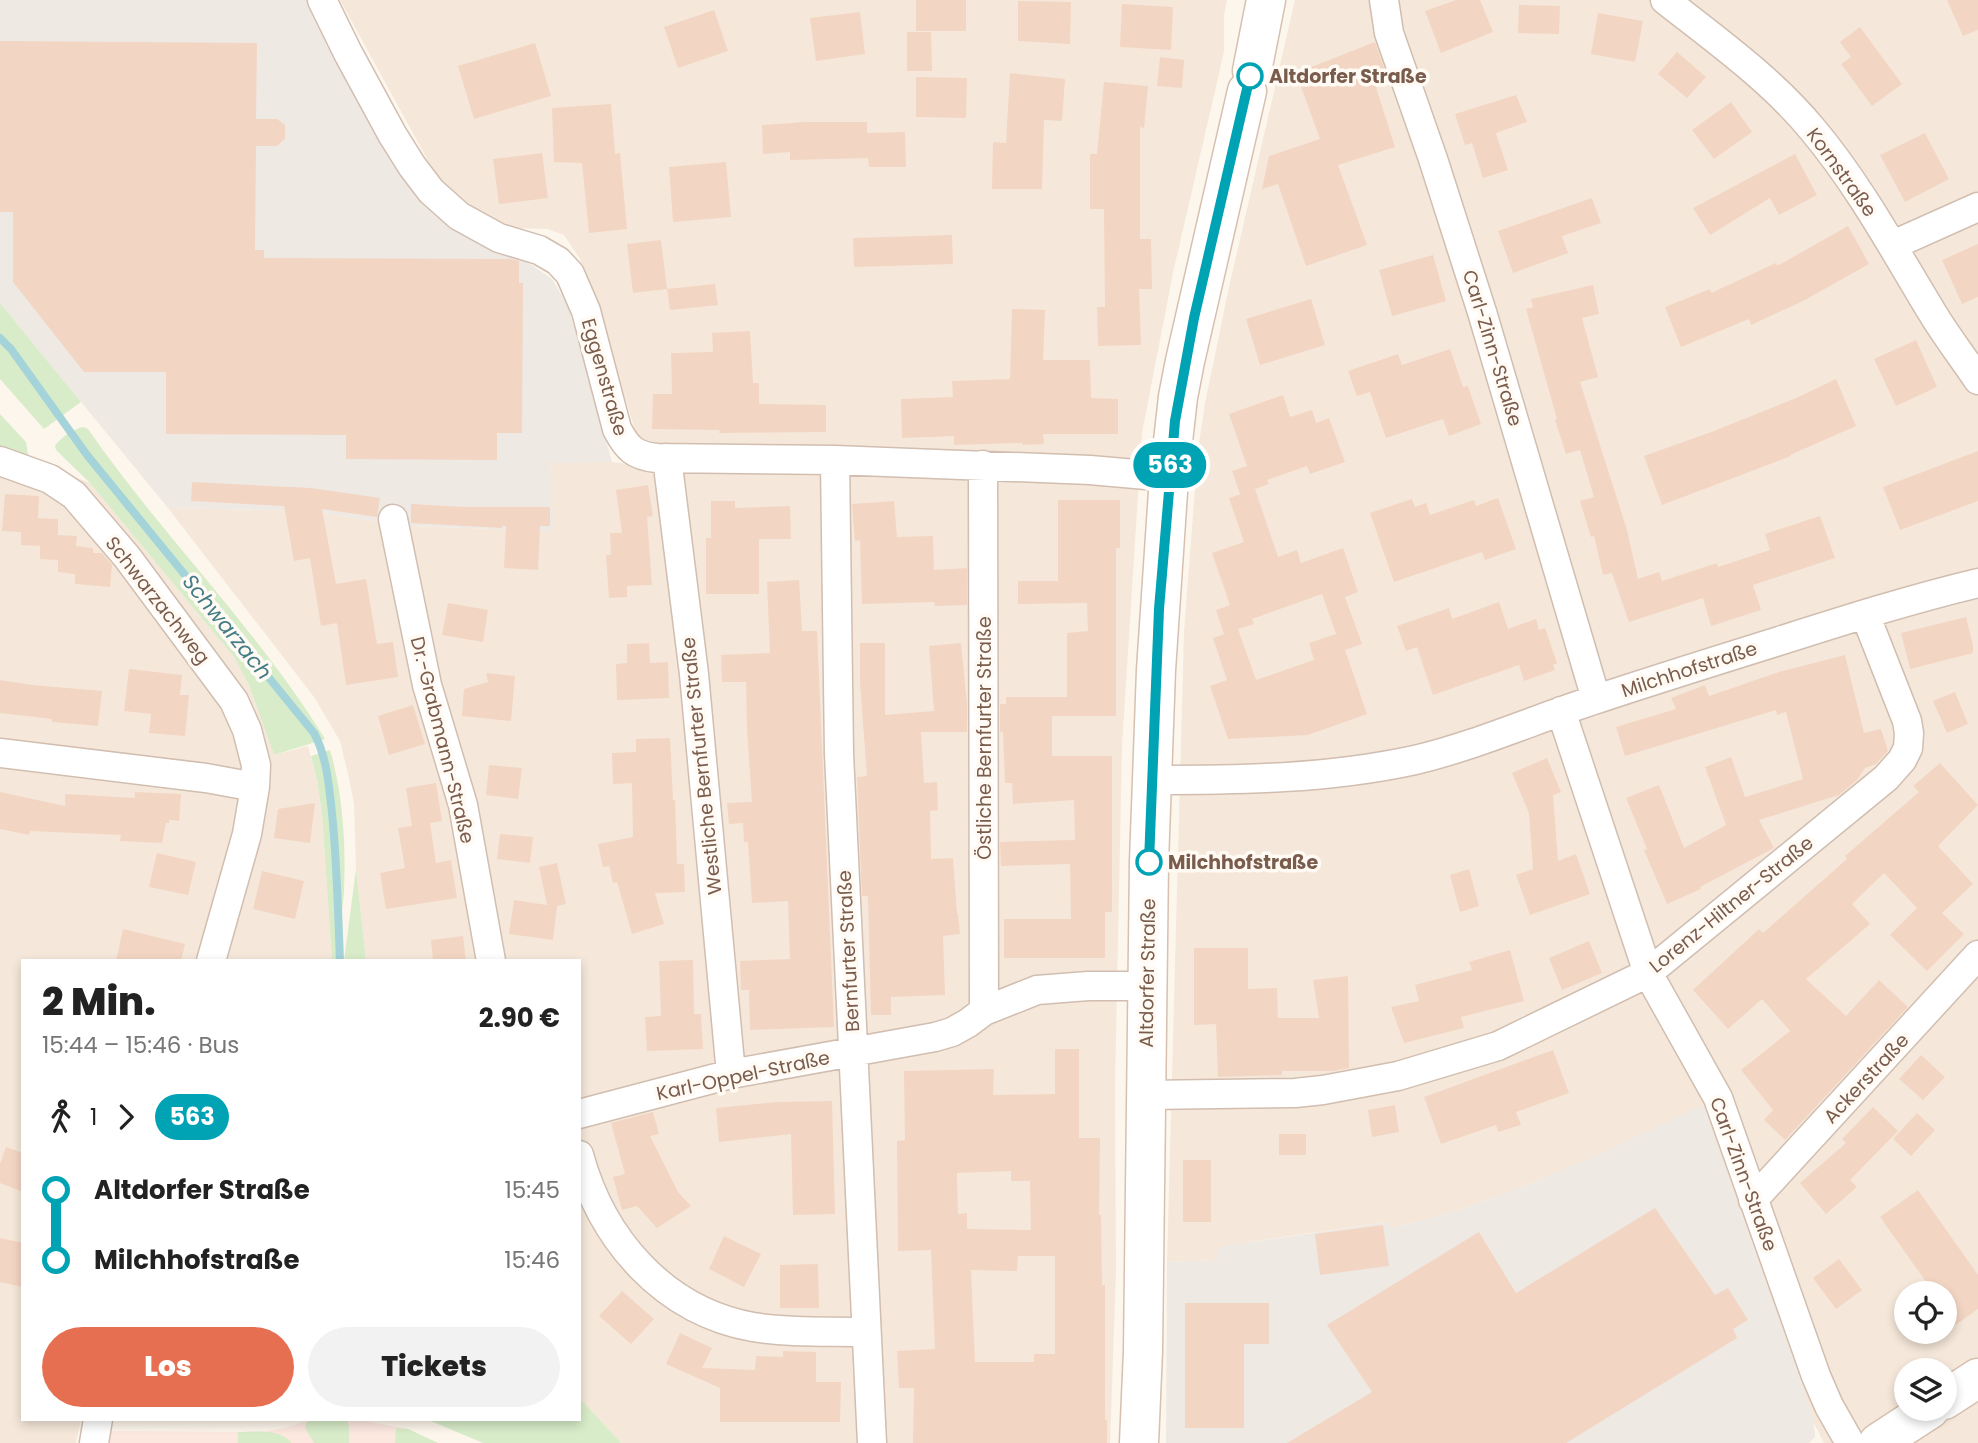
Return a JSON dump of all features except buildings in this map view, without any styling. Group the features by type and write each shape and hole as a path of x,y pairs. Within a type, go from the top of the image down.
{"main road":[{"name":"Altdorfer Straße","path":"1139,1443 1143,1351 1151,780 1159,609 1169,477 1178,397 1187,350 1266,0"},
{"path":"1957,1392 1978,1378"},
{"path":"1878,1443 1912,1421"}],"street":[{"name":"Eggenstraße","path":"322,0 386,123 431,191 459,216 499,237 539,250 558,261 570,274 586,311 617,429 624,443 636,453 645,457 667,458 983,465 1169,477"},
{"name":"Carl-Zinn-Straße","path":"1384,0 1389,33 1482,312 1597,699"},
{"name":"Kornstraße","path":"1665,0 1774,90 1812,129 1837,161 1893,245 1931,311 1978,380"},
{"path":"1893,245 1978,207"},
{"name":"Westliche Bernfurter Straße","path":"667,458 694,674 731,1074"},
{"name":"Bernfurter Straße","path":"835,460 839,754 872,1443"},
{"name":"Schwarzachweg","path":"0,461 50,479 74,495 127,557 234,701 247,730 256,765 256,787 247,834 212,959"},
{"name":"Östliche Bernfurter Straße","path":"983,465 984,1011"},
{"name":"Dr.-Grabmann-Straße","path":"393,519 426,685 463,805 491,959"},
{"name":"Milchhofstraße","path":"1151,780 1310,776 1417,759 1865,614 1978,583"},
{"name":"Lorenz-Hiltner-Straße","path":"1146,1095 1295,1093 1398,1076 1498,1046 1648,973 1886,778 1902,760 1908,748 1907,721 1865,614"},
{"name":"Carl-Zinn-Straße","path":"1561,711 1648,973 1718,1098 1816,1376 1850,1443"},
{"path":"0,753 256,787"},
{"name":"Ackerstraße","path":"1754,1200 1978,955"},
{"name":"Karl-Oppel-Straße","path":"581,1113 731,1074 935,1037 952,1032 984,1011 1037,990 1088,986 1147,986"},
{"path":"581,1163 603,1217 636,1263 670,1293 712,1316 751,1327 866,1332"},
{"path":"94,1443 97,1421"}],"shaded area":[{"path":"0,0 310,0 374,125 523,259 552,279 568,306 612,462 550,463 554,531 408,526 309,511 168,508 0,303"},
{"path":"340,0 1227,0 1224,15 1224,52 1173,273 1142,433 1122,746 1115,1086 1116,1272 1110,1443 621,1443 581,1399 581,959 366,959 356,869 354,803 340,741 314,697 168,508 309,511 408,526 553,531 550,462 639,465 638,440 614,361 584,282 580,259 564,235 547,229 514,228 477,211 437,177"},
{"path":"1295,0 1978,0 1978,1443 1824,1443 1814,1423 1801,1381 1597,1155 1513,1191 1450,1213 1392,1228 1388,1222 1296,1235 1219,1247 1218,1260 1167,1262 1184,631 1198,450 1205,403"},
{"path":"0,448 90,483 234,657 249,685 274,755 308,746 322,814 332,959 21,959 21,1421 81,1421 76,1443 0,1443"},
{"path":"1703,1105 1811,1410 1815,1437 1809,1443 1166,1443 1167,1262 1218,1260 1218,1247 1388,1222 1392,1228 1450,1213 1513,1191"},
{"path":"306,1421 364,1421 408,1429 438,1443 103,1443 105,1431 261,1432"}],"green space":[{"path":"0,303 81,402 44,429 0,379"},
{"path":"0,414 26,442 29,460 0,448"},
{"path":"83,427 88,429 147,507 240,620 325,739 274,755 249,685 234,657 90,483 56,450 55,446 63,437"},
{"path":"330,750 341,802 343,899 336,959 332,959 322,814 311,756"},
{"path":"356,869 366,959 344,959"},
{"path":"581,1399 621,1443 483,1443 431,1421 581,1421"},
{"path":"348,1421 349,1443 314,1443 305,1428 306,1423"},
{"path":"396,1428 408,1429 438,1443 395,1443"},
{"path":"238,1432 274,1433 292,1443 238,1443"}],"waterway":[{"name":"Schwarzach","path":"0,338 11,349 87,455 314,733 325,762 330,792 340,959"}],"bus line":[{"name":"563","path":"1149,862 1159,609 1178,397 1250,76"}],"place":[{"name":"Altdorfer Straße","path":"1250,76"},
{"name":"Milchhofstraße","path":"1149,862"}]}
